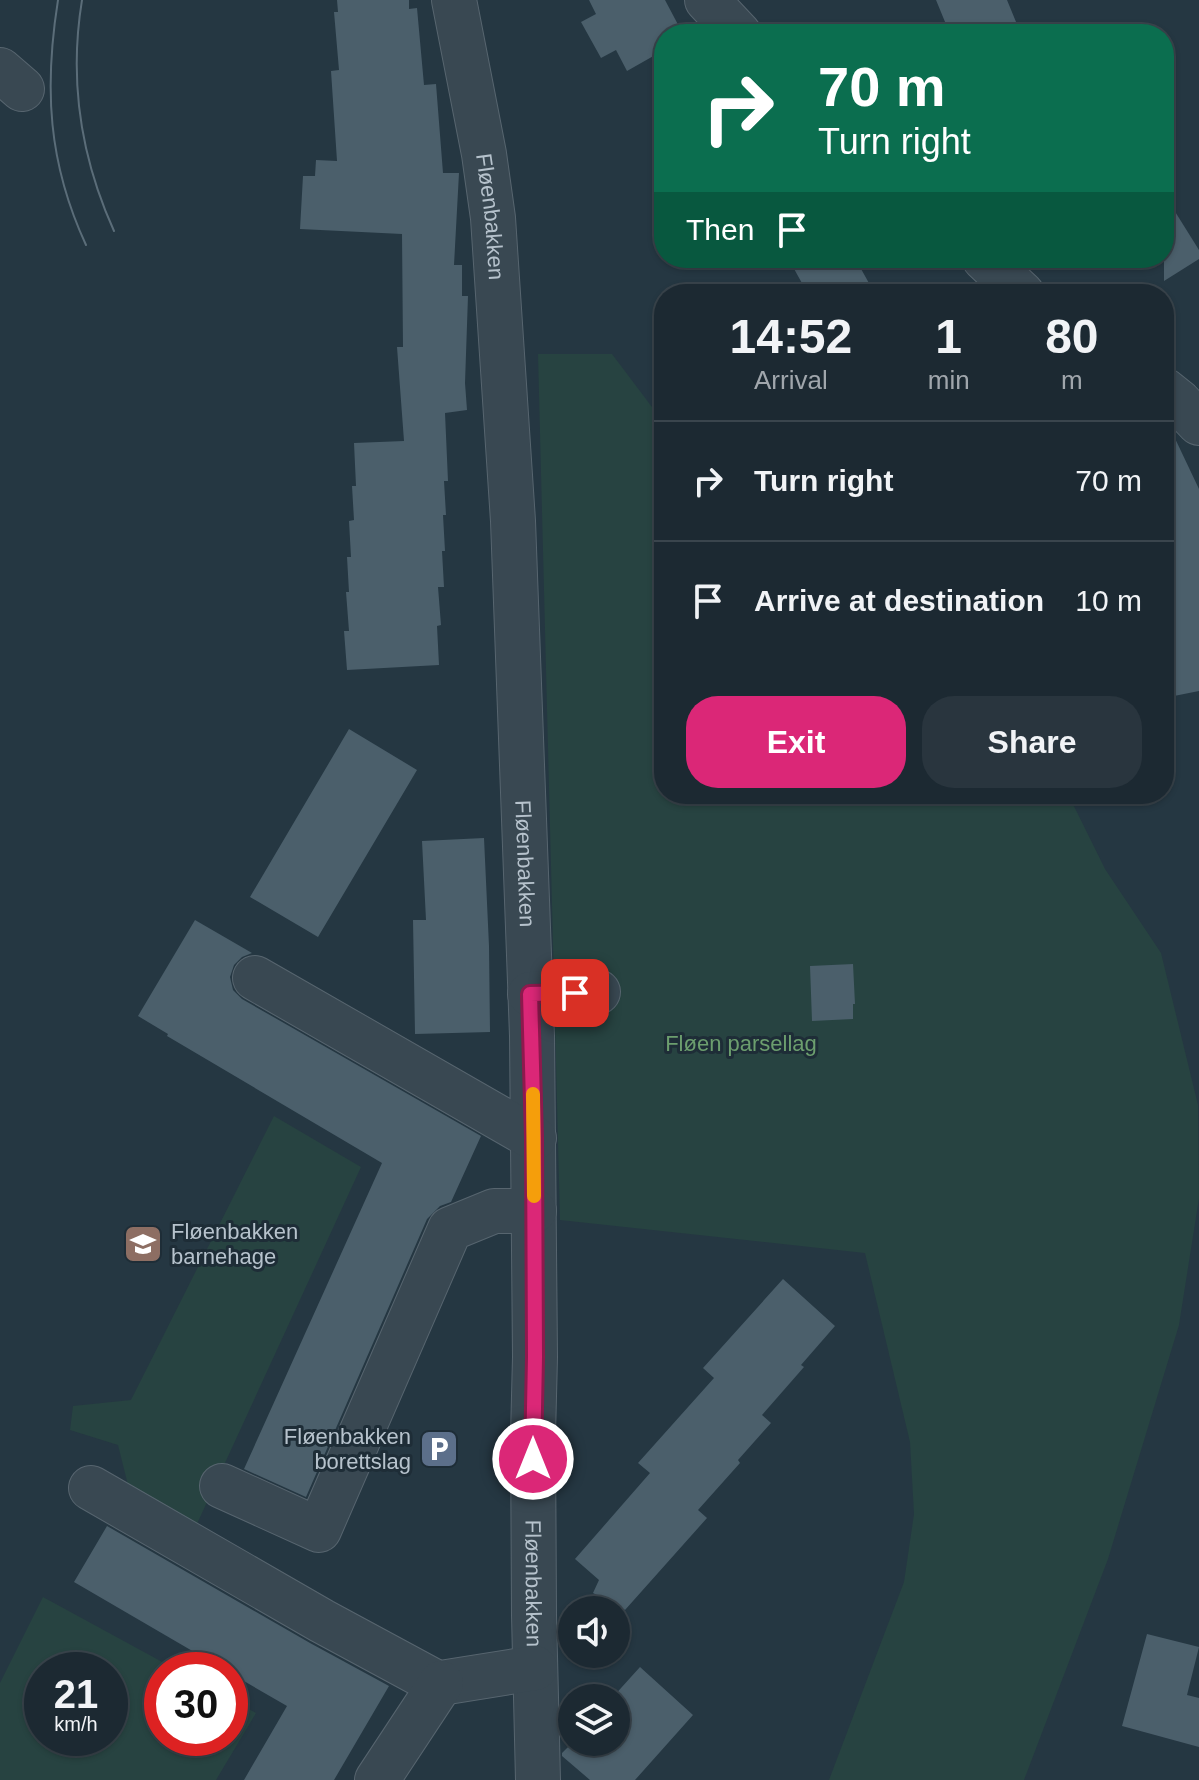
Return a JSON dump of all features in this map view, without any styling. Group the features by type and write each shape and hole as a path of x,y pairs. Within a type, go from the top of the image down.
{"street":[{"name":"Fløenbakken","path":"454,0 484,154 493,218 513,521 534,1138 533,1435 538,1780"},
{"path":"707,0 730,24"},
{"path":"995,268 1011,284"},
{"path":"1174,398 1199,423"},
{"path":"255,978 534,1138"},
{"path":"530,994 598,992"},
{"path":"222,1486 319,1530 450,1229 494,1211 534,1211"},
{"path":"91,1488 435,1682 535,1668"},
{"path":"377,1780 441,1683"}],"green space":[{"name":"Fløen parsellag","path":"538,354 612,354 654,410 654,804 1073,804 1105,869 1161,953 1198,1105 1199,1198 1179,1325 1108,1559 1024,1780 829,1780 904,1582 914,1514 910,1442 865,1253 560,1220"},
{"path":"274,1116 361,1167 196,1526 128,1485 118,1445 70,1430 73,1406 131,1400"},
{"path":"43,1597 144,1652 144,1756 230,1756 216,1780 0,1780 0,1683"},
{"path":"248,1709 256,1713 248,1726"}],"building":[{"path":"337,0 409,0 409,9 417,8 424,85 436,84 443,173 459,173 454,265 462,265 462,296 468,296 467,410 445,413 448,481 444,481 444,587 438,587 441,625 437,626 439,665 347,670 344,631 349,631 346,592 349,592 347,557 351,557 349,521 354,520 352,486 356,486 354,443 404,441 397,347 403,347 402,234 300,229 303,176 315,176 316,160 337,161 331,71 339,70 334,12 338,12"},
{"path":"589,0 665,0 678,24 654,24 654,56 627,71 616,50 601,58 581,22 596,14"},
{"path":"936,0 1007,0 1017,24 946,24"},
{"path":"1174,210 1199,250 1199,259 1164,281 1164,268 1174,268"},
{"path":"794,268 861,268 869,284 802,284"},
{"path":"1174,436 1199,489 1199,691 1174,696"},
{"path":"349,729 417,770 318,937 250,897"},
{"path":"484,838 490,1032 415,1034 413,920 426,920 422,841"},
{"path":"195,920 252,953 234,965 230,977 233,990 242,999 481,1136 451,1202 440,1206 427,1219 306,1497 244,1469 382,1163 138,1016"},
{"path":"853,964 853,1019 812,1021 810,966"},
{"path":"783,1279 835,1326 762,1415 771,1423 698,1510 707,1518 630,1604 630,1596 599,1596 593,1593 599,1580 575,1559 650,1473 638,1463 714,1378 703,1368"},
{"path":"107,1526 389,1686 334,1780 244,1780 287,1706 248,1683 248,1652 194,1652 74,1582"},
{"path":"1147,1634 1199,1647 1187,1695 1199,1698 1199,1747 1122,1726"},
{"path":"640,1667 693,1715 635,1780 590,1780 562,1756 630,1756 630,1684 625,1684"}],"tram line":[{"path":"58,0 51,64 52,125 64,184 86,245"},
{"path":"82,0 77,59 81,118 93,175 114,231"}],"slow traffic":[{"path":"533,1094 534,1196"}],"place":[{"name":"Fløenbakken barnehage","path":"143,1244"},
{"name":"Fløenbakken borettslag","path":"439,1449"}],"route":[{"path":"533,1459 534,1138 530,994 575,993"}]}
